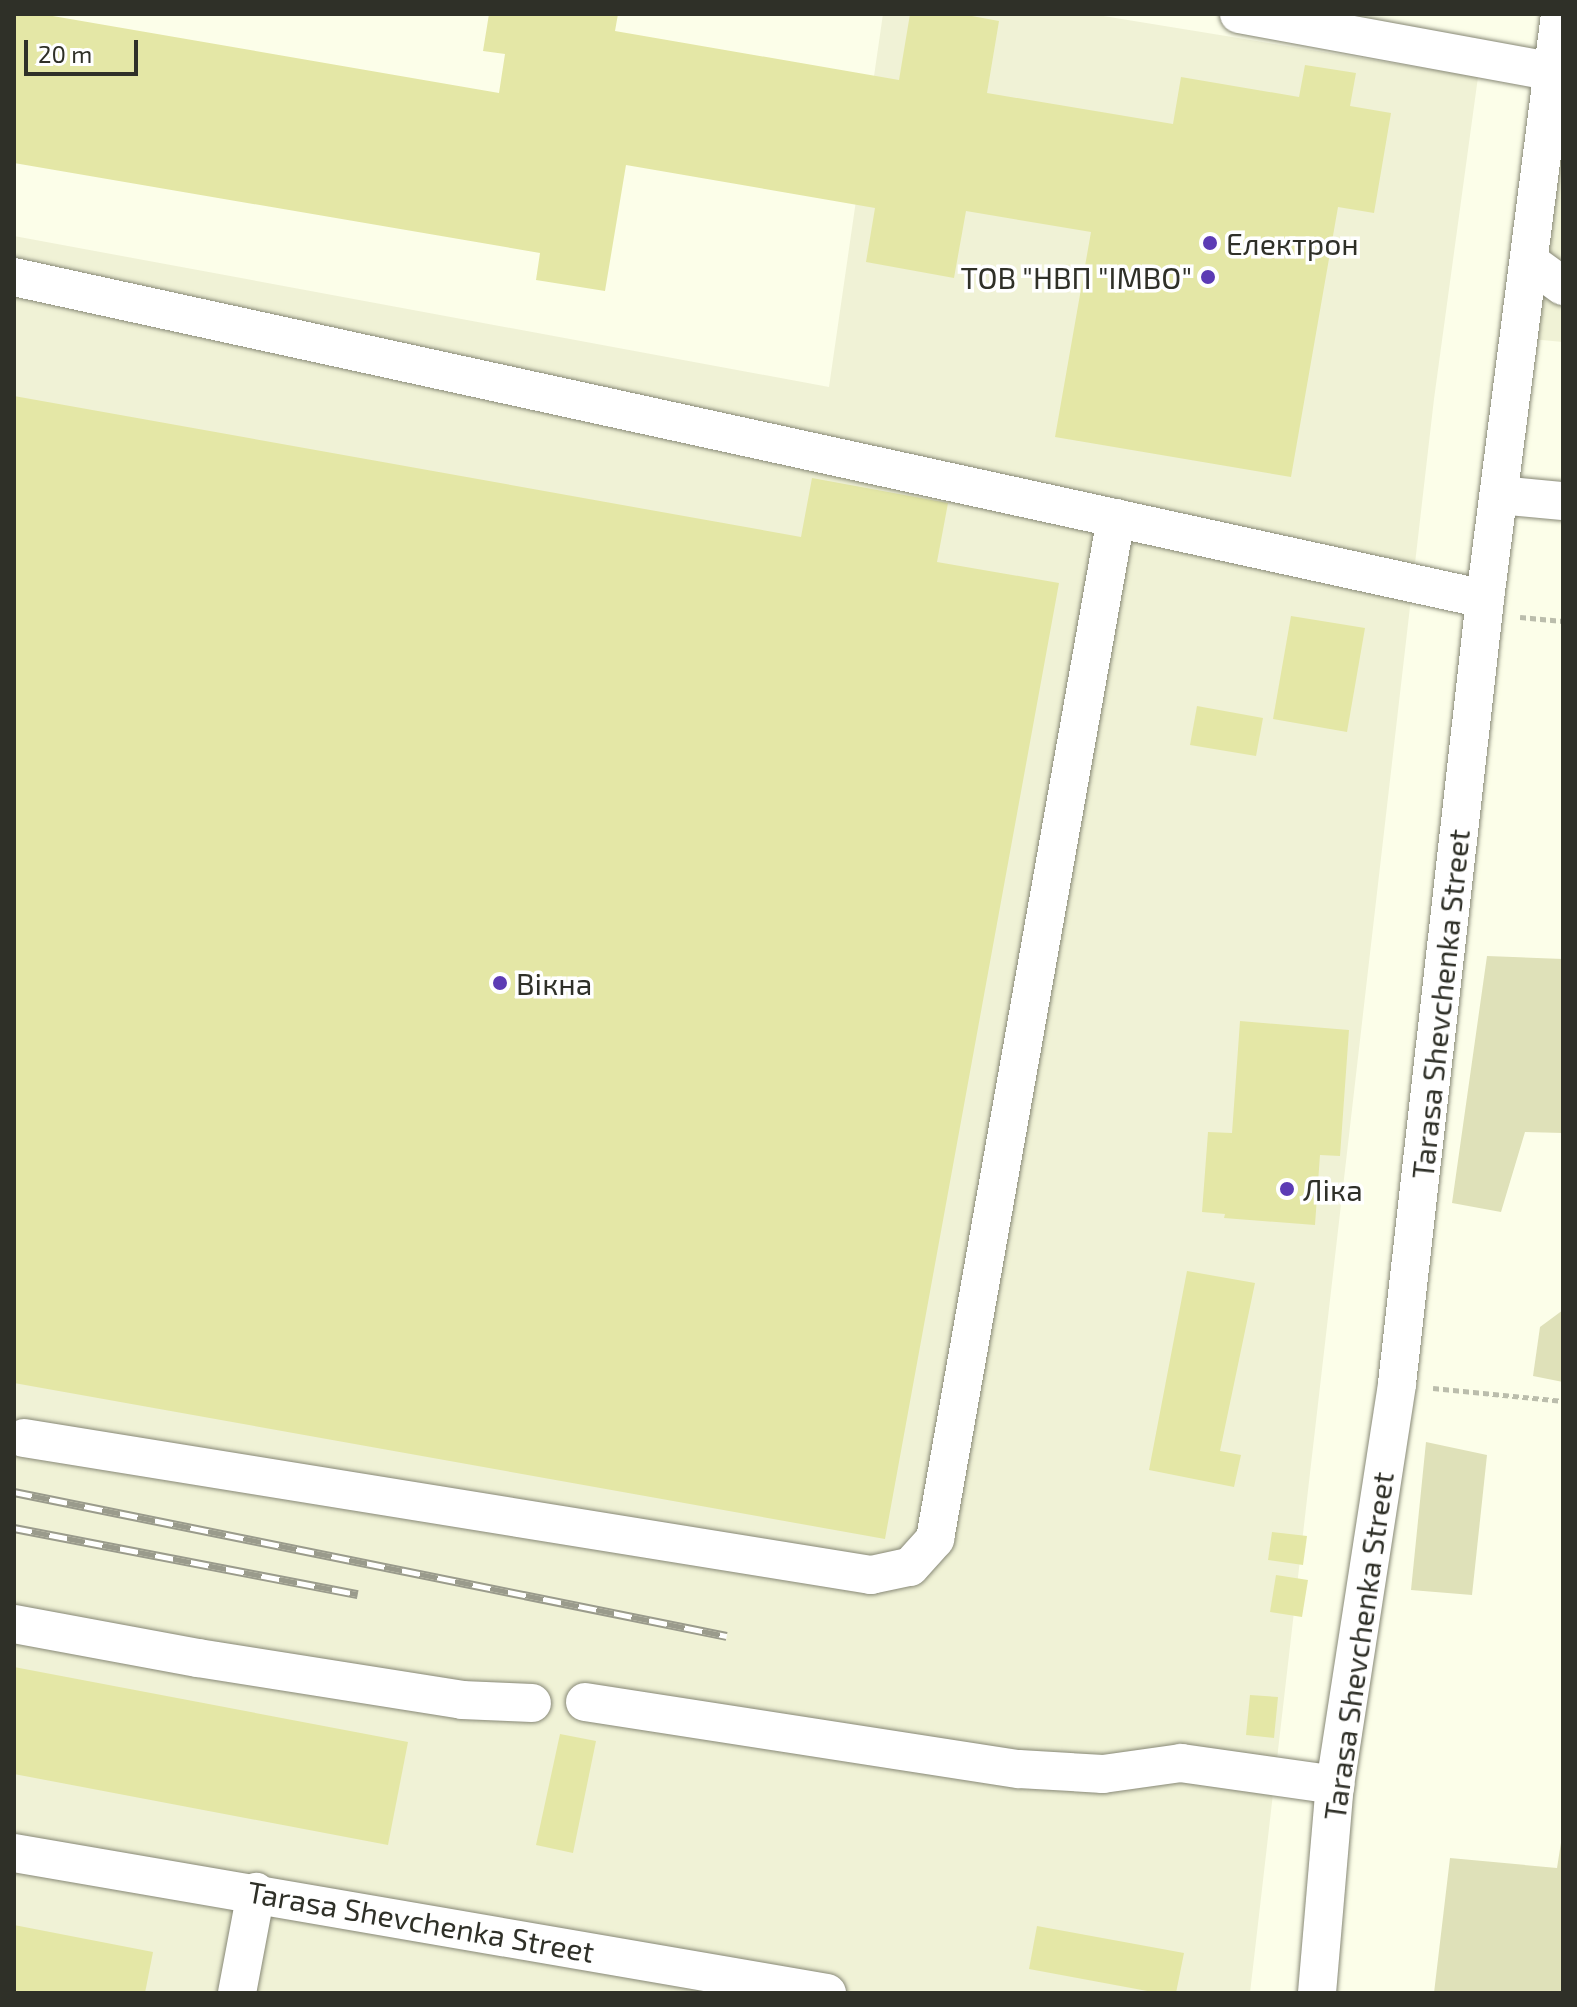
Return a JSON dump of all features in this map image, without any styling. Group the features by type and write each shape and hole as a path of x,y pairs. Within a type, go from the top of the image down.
{"street":[{"path":"1239,14 1554,72"},
{"name":"Tarasa Shevchenka Street","path":"1317,1993 1335,1785 1397,1384 1498,608 1499,495 1560,14"},
{"path":"1528,276 1563,286"},
{"path":"1528,276 1563,297"},
{"path":"14,277 1116,518 1498,608"},
{"path":"1499,495 1563,501"},
{"path":"24,1438 871,1575 910,1567 935,1539 1116,518"},
{"path":"14,1624 198,1658 462,1700 532,1703"},
{"path":"585,1702 1019,1769 1103,1774 1181,1763 1335,1785"},
{"name":"Tarasa Shevchenka Street","path":"14,1853 256,1892 827,1993"},
{"path":"237,1993 256,1892"}],"path":[{"path":"1498,608 1563,621"},
{"path":"1397,1384 1563,1401"}],"shaded area":[{"path":"883,14 1091,14 1478,77 1434,399 1250,1993 14,1993 14,236 829,387"},
{"path":"1563,102 1563,342 1531,339"},
{"path":"1487,956 1563,959 1563,1133 1525,1132 1501,1212 1452,1203"},
{"path":"1563,1310 1563,1382 1533,1376 1540,1327"},
{"path":"1426,1442 1487,1455 1472,1595 1411,1590"},
{"path":"1563,1830 1563,1993 1434,1993 1450,1858 1557,1868"}],"building":[{"name":"Електрон","path":"14,14 41,14 499,93 505,54 483,51 489,14 618,14 615,31 899,80 910,14 961,14 999,21 987,93 1173,124 1181,77 1299,97 1305,65 1356,73 1350,106 1391,113 1374,213 1338,207 1291,477 1055,437 1091,232 966,211 954,278 866,262 875,208 626,165 605,291 536,280 540,253 14,163"},
{"name":"Вікна","path":"14,396 801,537 812,478 948,503 937,562 1059,583 885,1539 14,1383"},
{"path":"1291,616 1365,628 1347,732 1273,719"},
{"path":"1197,706 1263,718 1256,756 1190,745"},
{"path":"1240,1021 1349,1030 1340,1156 1320,1155 1315,1225 1224,1218 1225,1214 1202,1212 1208,1132 1232,1133"},
{"path":"1187,1271 1255,1283 1220,1451 1241,1455 1234,1487 1149,1470"},
{"path":"1272,1532 1307,1536 1303,1565 1268,1560"},
{"path":"1276,1575 1308,1580 1302,1617 1270,1612"},
{"path":"14,1667 408,1742 388,1845 14,1774"},
{"path":"1250,1695 1278,1697 1274,1738 1246,1735"},
{"path":"560,1734 596,1741 573,1853 536,1845"},
{"path":"14,1925 153,1952 145,1993 14,1993"},
{"path":"1037,1926 1184,1953 1176,1993 1158,1993 1029,1969"}],"railway":[{"path":"14,1492 727,1636"},
{"path":"14,1528 358,1594"}],"place":[{"name":"Електрон","path":"1210,243"},
{"name":"ТОВ \"НВП \"ІМВО\"","path":"1208,277"},
{"name":"Вікна","path":"500,983"},
{"name":"Ліка","path":"1287,1189"}]}
